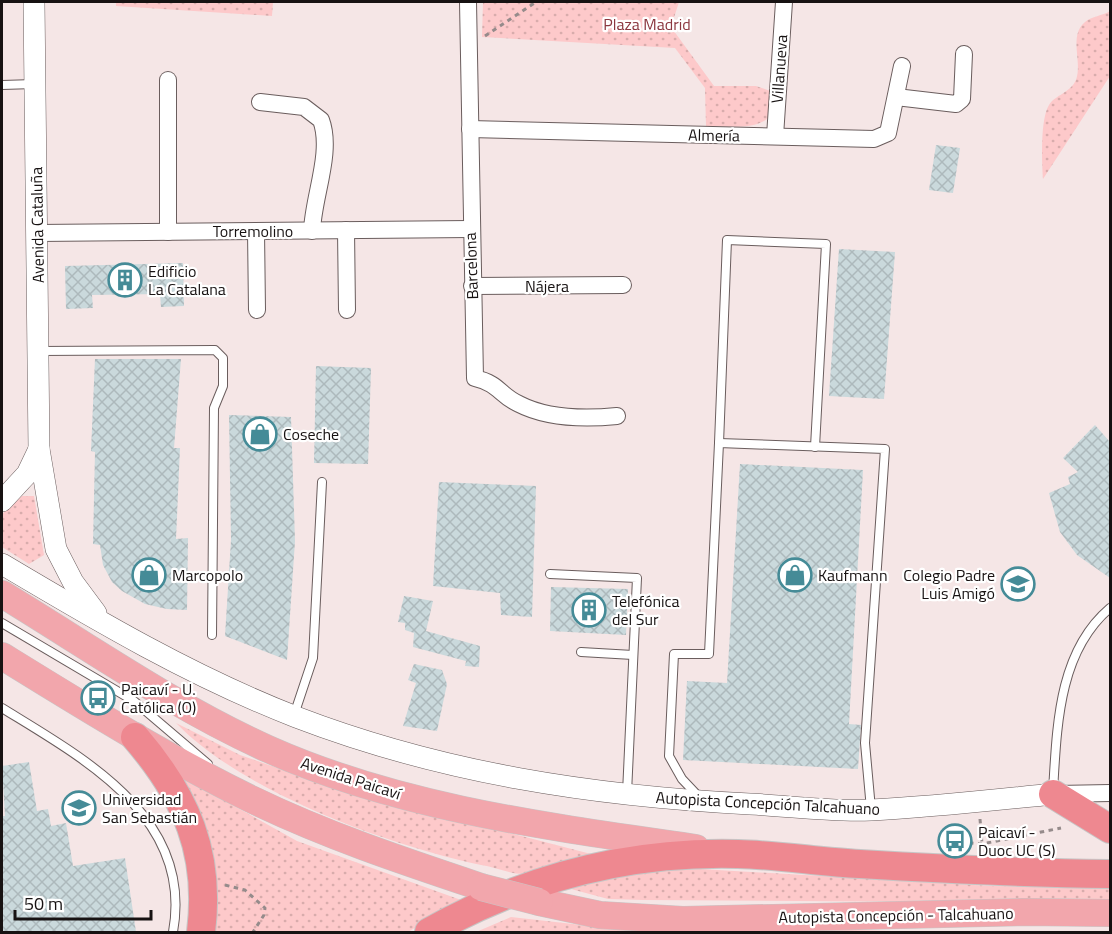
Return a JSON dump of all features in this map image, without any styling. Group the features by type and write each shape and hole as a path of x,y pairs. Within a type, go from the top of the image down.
{"highway":[{"path":"135,737 165,775 188,817 200,856 204,893 201,933"},
{"path":"1053,794 1100,823"},
{"path":"429,933 488,902 588,867 657,857 739,854 962,870 1110,874"}],"main road":[{"name":"Avenida Paicaví","path":"7,604 53,626 234,732 344,778 425,801 504,818 739,854"},
{"path":"2,656 135,737 250,799"},
{"name":"Autopista Concepción - Talcahuano","path":"250,799 340,838 481,887 600,915 683,920 1013,912 1110,913"}],"street":[{"name":"Avenida Cataluña","path":"34,2 39,449 52,536 58,555 73,582 107,624"},
{"name":"Barcelona","path":"468,2 470,229 475,378 493,383 516,403 527,408 580,417 617,416"},
{"name":"Villanueva","path":"774,136 784,2"},
{"path":"896,97 956,104 962,99 964,54"},
{"name":"Almería","path":"470,129 882,138 888,133 902,66"},
{"path":"168,80 168,232"},
{"path":"260,102 304,107 321,120 323,162 315,195 312,231"},
{"name":"Torremolino","path":"37,233 470,229"},
{"path":"346,230 347,310"},
{"path":"256,231 256,310"},
{"name":"Nájera","path":"472,286 623,285"},
{"name":"Avenida Cataluña","path":"2,501 21,483 39,449"},
{"path":"2,564 197,673 293,716 416,757 463,769 540,784 627,796"},
{"path":"1053,794 1110,793"},
{"name":"Autopista Concepción Talcahuano","path":"627,796 871,810 1053,794"}],"lane":[{"path":"2,85 35,84"},
{"path":"705,802 682,779 669,756 674,654 709,654 727,240 826,244 815,447"},
{"path":"38,351 215,350 223,358 223,386 214,408 212,635"},
{"path":"718,443 885,449 865,743 871,810"},
{"path":"293,716 313,658 322,482"},
{"path":"550,574 637,578 627,796"},
{"path":"1053,794 1059,724 1071,664 1086,633 1110,608"},
{"path":"2,623 134,701 250,799"},
{"path":"581,651 633,655"},
{"path":"2,708 84,759 104,775 142,814 161,843 168,862 175,904 173,933"}],"path":[{"path":"482,37 536,2"},
{"path":"960,842 982,844 1010,840 1079,823 1100,823"},
{"path":"204,893 219,884 233,885 245,890 265,908 264,915 253,933"}],"green space":[{"path":"116,2 273,2 272,16 116,6"},
{"name":"Plaza Madrid","path":"483,2 679,2 671,27 714,86 756,86 773,92 770,116 765,121 749,126 706,126 705,88 675,48 482,37"},
{"path":"1110,11 1110,76 1043,179 1044,120 1049,105 1076,80 1078,73 1077,34 1085,22"},
{"path":"22,496 34,496 44,555 29,564 2,547 2,514"},
{"path":"176,723 240,755 330,786 591,854 540,871 521,874 403,844 318,812 277,793 204,748"},
{"path":"179,775 297,841 461,900 408,932 208,932"},
{"path":"700,869 991,886 1110,887 1110,903 643,900 608,899 571,889 618,875"},
{"path":"511,917 644,932 476,932"},
{"path":"803,929 936,932 674,932"}],"building":[{"path":"936,145 960,148 953,193 929,190"},
{"path":"839,249 895,252 884,399 829,396"},
{"name":"Edificio La Catalana","path":"183,263 184,306 161,307 160,294 92,295 93,308 66,309 65,266"},
{"path":"95,359 181,359 174,448 180,448 176,539 188,538 187,610 167,609 145,604 122,591 112,582 103,565 100,545 93,544 95,452 91,451"},
{"path":"316,366 371,368 368,464 314,463"},
{"path":"229,415 291,417 295,541 287,660 225,636 231,540"},
{"path":"1095,425 1110,442 1110,578 1077,555 1060,532 1049,493 1070,484 1068,477 1078,472 1063,458"},
{"name":"Kaufmann","path":"740,464 863,470 849,724 861,725 858,769 683,760 687,681 727,683"},
{"path":"439,482 536,486 532,617 501,615 500,593 433,586"},
{"name":"Telefónica del Sur","path":"551,587 628,589 626,635 550,631"},
{"path":"404,596 433,601 426,631 480,646 479,667 465,666 466,661 413,647 414,633 405,630 405,623 398,622"},
{"path":"414,664 442,670 447,684 437,731 403,726 416,683 408,680"},
{"path":"29,762 37,811 48,809 51,826 66,823 73,866 125,858 136,932 2,932 2,816 5,816 2,766"}],"place":[{"name":"Edificio La Catalana","path":"125,280"},
{"name":"Coseche","path":"260,434"},
{"name":"Marcopolo","path":"149,575"},
{"name":"Kaufmann","path":"795,575"},
{"name":"Colegio Padre Luis Amigó","path":"1018,584"},
{"name":"Telefónica del Sur","path":"589,610"},
{"name":"Paicaví - U. Católica (O)","path":"98,698"},
{"name":"Universidad San Sebastián","path":"79,808"},
{"name":"Paicaví - Duoc UC (S)","path":"955,841"}]}
